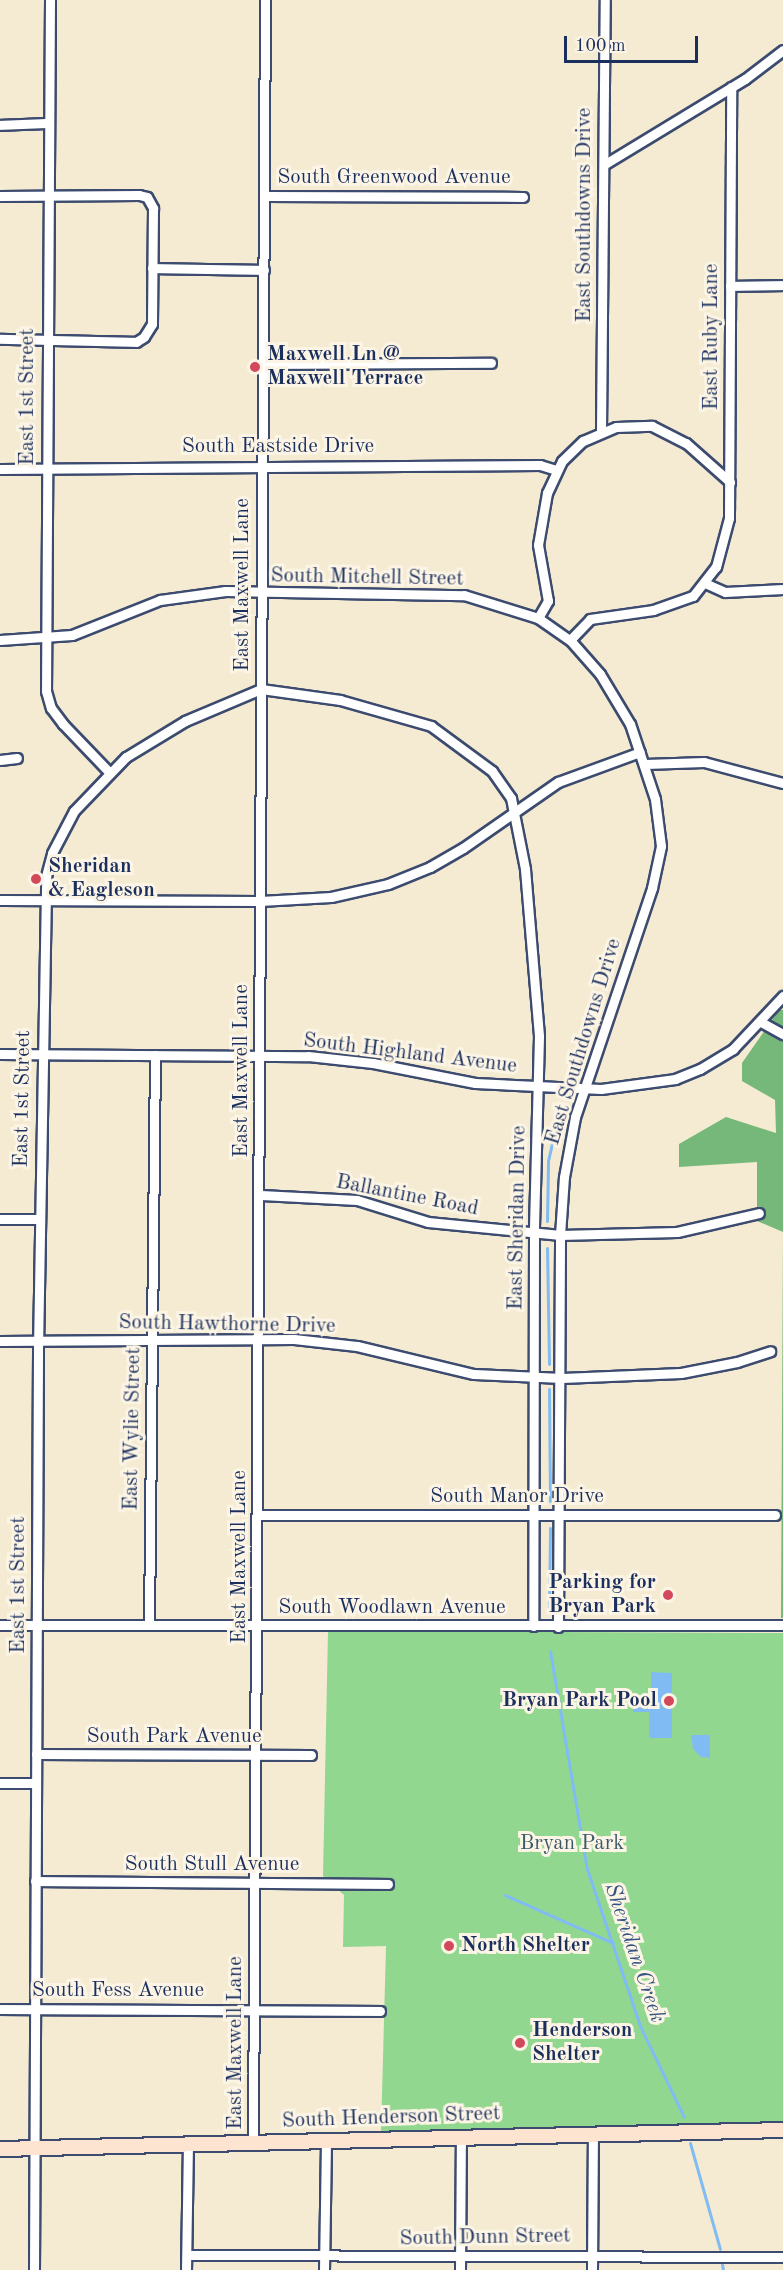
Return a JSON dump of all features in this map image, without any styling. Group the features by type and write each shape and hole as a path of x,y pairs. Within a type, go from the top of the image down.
{"street":[{"name":"East 1st Street","path":"50,0 47,196 46,691 51,708 109,772"},
{"name":"East Maxwell Lane","path":"253,2143 258,1756 257,1341 261,1195 259,1056 265,0"},
{"name":"East Southdowns Drive","path":"601,431 605,0"},
{"path":"605,164 731,87 783,50"},
{"name":"East Ruby Lane","path":"707,584 725,542 730,482 731,87"},
{"path":"0,124 48,123"},
{"path":"0,196 147,197 153,208 152,324 141,340 0,339"},
{"name":"South Greenwood Avenue","path":"265,196 523,197"},
{"path":"152,268 264,270"},
{"path":"730,286 783,285"},
{"path":"263,364 491,363"},
{"path":"538,618 548,601 539,534 556,470 576,447 601,431 634,425 662,429 686,443 730,482"},
{"name":"South Eastside Drive","path":"0,469 262,465 540,465 556,470"},
{"path":"570,640 590,619 679,603 707,584 725,592 783,589"},
{"name":"South Mitchell Street","path":"0,640 45,639 82,632 175,597 216,592 261,595 464,595 538,618 570,640"},
{"name":"East Southdowns Drive","path":"558,1627 562,1378 560,1236 566,1162 584,1091 661,856 659,820 640,752 612,693 570,640"},
{"name":"East 1st Street","path":"34,2270 33,2008 43,900 48,866 57,840 87,794 109,772 164,731 261,689"},
{"name":"East Sheridan Drive","path":"261,689 340,700 431,726 492,771 507,788 515,812 523,849 533,952 540,1088 534,1233 533,1626"},
{"path":"0,900 260,901 331,897 388,884 430,867 558,782 640,752"},
{"path":"0,760 16,758"},
{"path":"645,765 704,762 783,783"},
{"name":"South Highland Avenue","path":"0,1054 308,1056 374,1063 475,1083 584,1091 675,1079 733,1049 761,1022 783,996"},
{"path":"761,1022 783,1034"},
{"name":"East Wylie Street","path":"149,1624 155,1054"},
{"name":"Ballantine Road","path":"261,1195 357,1200 428,1222 560,1236 677,1232 759,1213"},
{"path":"0,1219 39,1219"},
{"name":"South Hawthorne Drive","path":"0,1341 330,1342 436,1367 562,1378 681,1373 737,1362 770,1350"},
{"name":"South Manor Drive","path":"258,1515 775,1515"},
{"name":"South Woodlawn Avenue","path":"0,1625 558,1627 783,1625"},
{"name":"South Park Avenue","path":"36,1754 311,1755"},
{"path":"0,1783 36,1783"},
{"name":"South Stull Avenue","path":"35,1881 388,1884"},
{"name":"South Fess Avenue","path":"0,2009 380,2011"},
{"name":"South Henderson Street","path":"0,2149 188,2143 326,2143 462,2136 783,2130"},
{"path":"592,2270 593,2134"},
{"path":"460,2270 462,2136"},
{"path":"186,2270 188,2143"},
{"path":"324,2270 326,2143"},
{"name":"South Dunn Street","path":"187,2255 460,2259 592,2255 783,2257"}],"green space":[{"path":"779,1010 783,1010 783,1232 757,1221 757,1162 679,1167 679,1144 726,1117 776,1133 775,1100 742,1081 742,1063"},
{"path":"783,1232 783,1618 781,1618"},
{"name":"Bryan Park","path":"328,1631 783,1633 783,2124 381,2132 386,1946 343,1947 344,1895 323,1876"}],"water":[{"path":"651,1672 672,1673 672,1738 649,1738 649,1712 633,1712 633,1698 651,1698"},
{"path":"691,1735 710,1735 710,1758 701,1757 693,1749"}],"waterway":[{"name":"Sheridan Creek","path":"547,1221 548,1161 560,1107"},
{"name":"Sheridan Creek","path":"547,1248 549,1364"},
{"name":"Sheridan Creek","path":"549,1389 550,1501"},
{"name":"Sheridan Creek","path":"549,1613 550,1528"},
{"name":"Sheridan Creek","path":"550,1651 587,1869 640,2026 684,2117"},
{"path":"505,1895 613,1943"},
{"name":"Sheridan Creek","path":"690,2143 720,2249"},
{"name":"Sheridan Creek","path":"722,2264 723,2270"}],"place":[{"name":"Maxwell Ln @ Maxwell Terrace","path":"255,367"},
{"name":"Sheridan & Eagleson","path":"36,879"},
{"name":"Parking for Bryan Park","path":"668,1595"},
{"name":"Bryan Park Pool","path":"669,1701"},
{"name":"North Shelter","path":"449,1946"},
{"name":"Henderson Shelter","path":"520,2043"}]}
